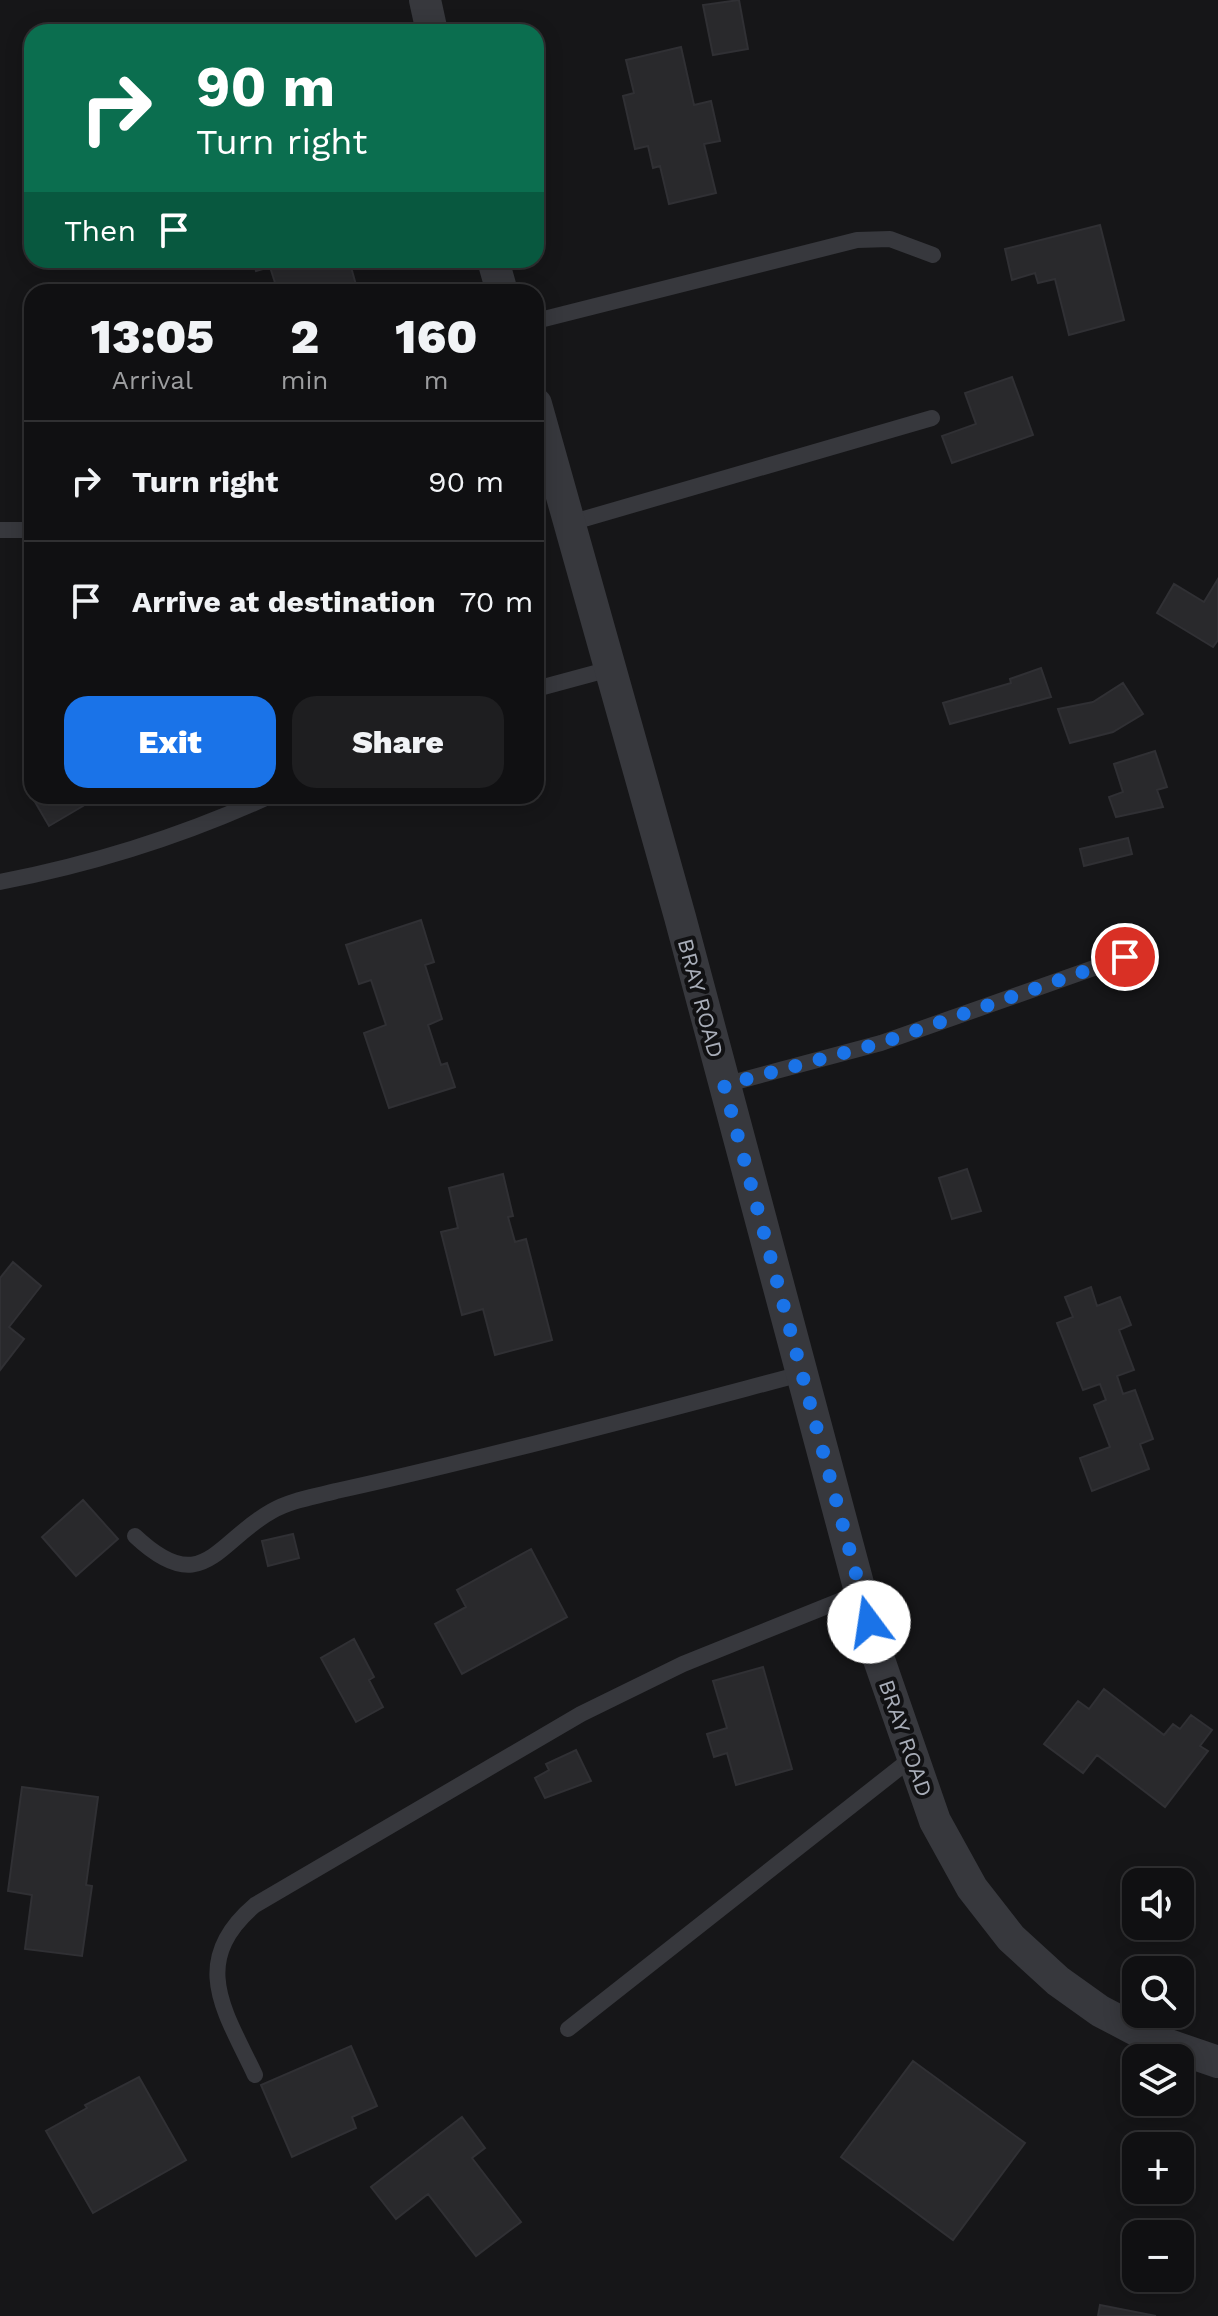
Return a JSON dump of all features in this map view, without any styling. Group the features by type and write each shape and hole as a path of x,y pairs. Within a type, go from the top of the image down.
{"street":[{"path":"425,0 430,24"},
{"name":"BRAY ROAD","path":"544,438 724,1085 876,1651 935,1821 972,1888 1011,1938 1058,1981 1100,2011 1157,2041 1218,2062"}],"lane":[{"path":"544,319 857,240 890,239 933,255"},
{"path":"570,523 932,418"},
{"path":"0,530 24,530"},
{"path":"544,687 610,669"},
{"path":"0,882 73,868 171,837 251,804"},
{"path":"724,1085 881,1043 1125,957"},
{"path":"135,1536 156,1555 181,1565 205,1562 225,1549 250,1524 294,1501 551,1440 801,1374"},
{"path":"255,2075 217,1995 215,1972 222,1944 237,1920 255,1905 581,1714 683,1664 862,1592"},
{"path":"568,2029 912,1758"}],"building":[{"path":"739,0 748,49 713,55 703,5"},
{"path":"681,47 694,105 711,101 720,141 704,144 716,193 669,204 660,166 653,168 648,146 635,149 623,96 634,93 626,60"},
{"path":"1100,225 1124,320 1069,335 1055,279 1038,283 1035,273 1012,280 1005,249"},
{"path":"270,268 351,268 356,284 275,284"},
{"path":"1012,377 1033,435 952,463 942,436 976,424 965,393"},
{"path":"1218,579 1218,640 1213,647 1157,613 1174,584 1204,602"},
{"path":"1041,668 1051,697 950,724 943,703 1011,683 1010,679"},
{"path":"1123,683 1143,714 1113,732 1070,743 1058,709 1093,702"},
{"path":"1155,751 1167,787 1157,790 1163,807 1116,817 1109,797 1123,792 1114,764"},
{"path":"36,804 82,804 83,806 49,826"},
{"path":"1128,838 1132,854 1084,866 1080,849"},
{"path":"421,920 434,962 425,965 442,1019 428,1025 441,1065 447,1063 455,1087 389,1108 364,1033 386,1025 371,980 359,984 346,945"},
{"path":"967,1169 981,1211 952,1219 939,1178"},
{"path":"503,1174 513,1216 508,1217 515,1242 526,1239 552,1340 495,1355 483,1309 462,1315 441,1232 458,1228 449,1188"},
{"path":"13,1262 41,1286 9,1327 24,1339 0,1370 0,1278"},
{"path":"1091,1287 1097,1306 1120,1297 1131,1325 1119,1330 1134,1370 1117,1376 1123,1394 1135,1390 1153,1439 1140,1444 1149,1469 1092,1491 1080,1458 1110,1447 1094,1405 1106,1400 1100,1384 1083,1390 1057,1323 1073,1317 1065,1297"},
{"path":"83,1500 118,1539 76,1576 42,1537"},
{"path":"293,1534 299,1558 268,1566 262,1541"},
{"path":"531,1549 567,1617 462,1674 435,1624 466,1607 457,1590"},
{"path":"354,1639 374,1677 369,1680 383,1707 356,1722 321,1658"},
{"path":"763,1667 792,1769 736,1785 727,1753 714,1757 707,1734 727,1728 713,1681"},
{"path":"1104,1689 1164,1735 1173,1724 1180,1729 1191,1715 1212,1730 1200,1746 1208,1751 1165,1807 1097,1755 1083,1773 1044,1744 1078,1701 1089,1709"},
{"path":"576,1750 591,1781 545,1798 535,1778 549,1770 546,1764"},
{"path":"22,1787 98,1797 86,1885 92,1886 82,1956 25,1949 32,1895 8,1891"},
{"path":"351,2046 377,2106 352,2117 356,2128 292,2157 261,2085"},
{"path":"913,2061 1025,2143 953,2240 841,2157"},
{"path":"139,2077 186,2160 93,2213 46,2131 87,2108 85,2105"},
{"path":"462,2117 485,2148 472,2158 521,2222 476,2256 428,2194 396,2219 371,2187"},
{"path":"1100,2305 1156,2316 1098,2316"}],"route":[{"path":"869,1622 724,1085 881,1043 1065,981 1125,957"}]}
